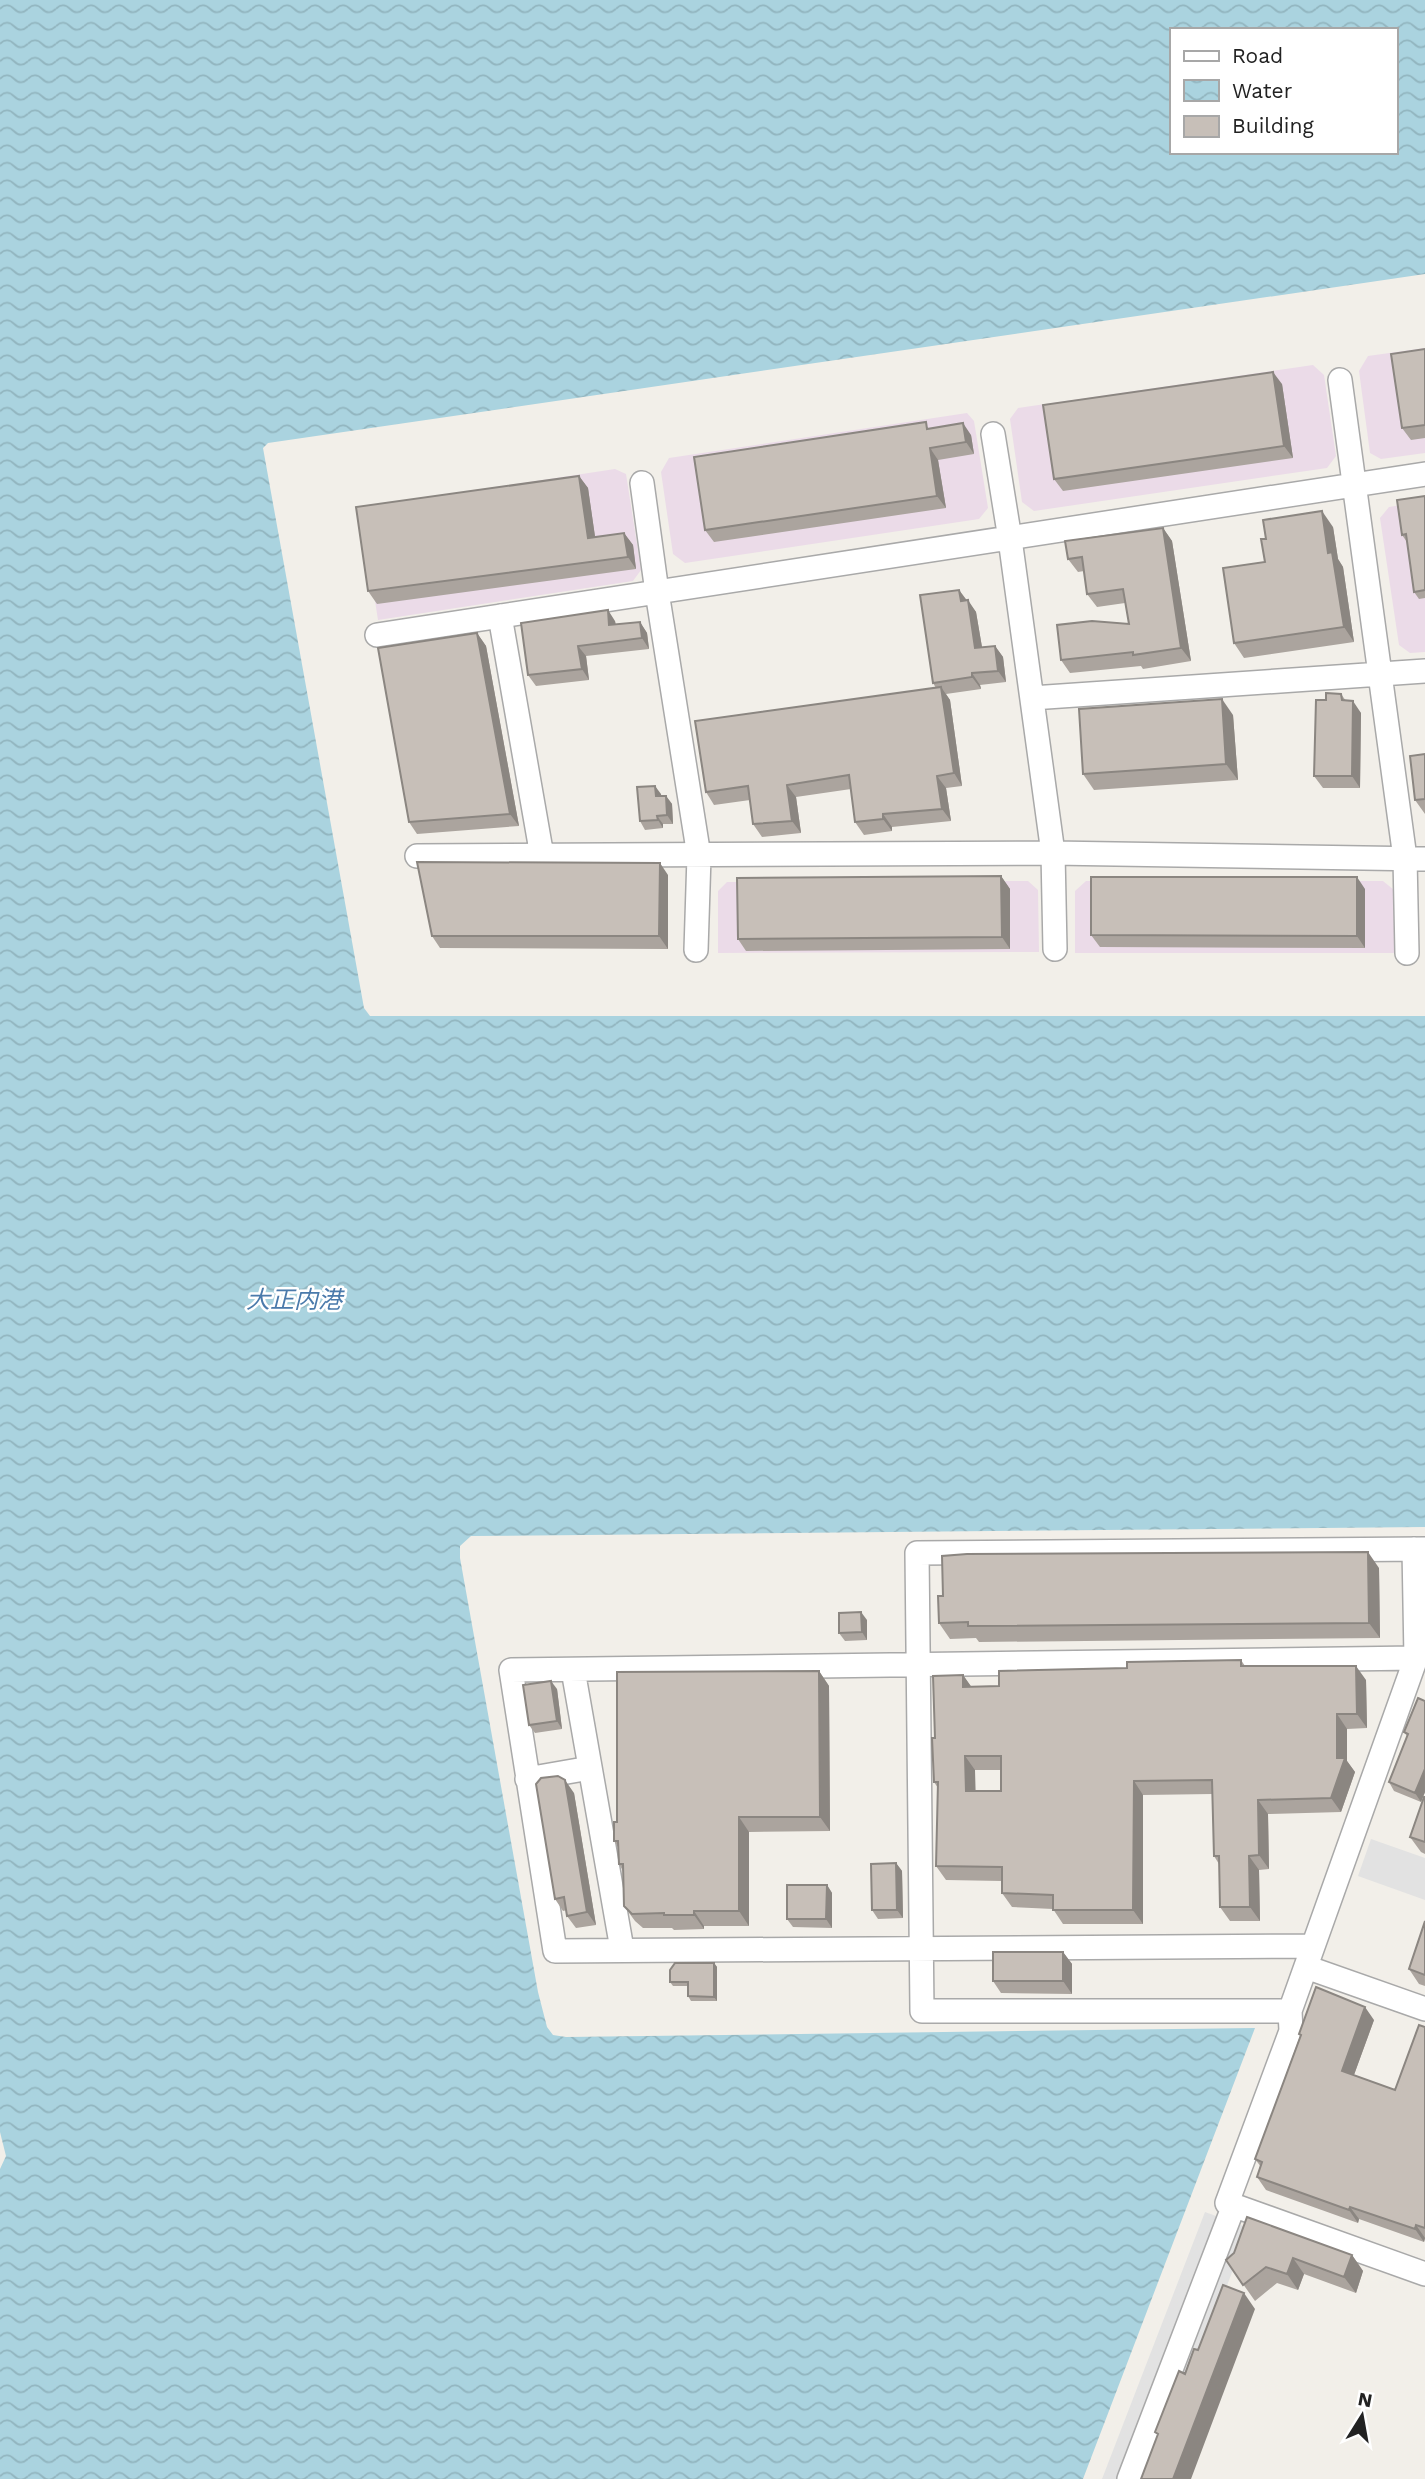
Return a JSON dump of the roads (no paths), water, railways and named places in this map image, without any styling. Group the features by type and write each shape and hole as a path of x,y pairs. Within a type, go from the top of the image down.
{"street":[{"path":"1340,380 1381,674 1415,858 1407,953"},
{"path":"993,434 1053,853 1055,949"},
{"path":"377,635 1425,474"},
{"path":"642,483 699,856 696,950"},
{"path":"500,617 542,856"},
{"path":"1032,698 1425,671"},
{"path":"417,856 1053,853 1415,858"},
{"path":"1290,2011 922,2011 917,1553 1420,1549 1421,1657 1290,2011 1291,2031 1227,2203 1425,2274"},
{"path":"1421,1657 511,1670 555,1951 922,1949 1310,1957 1425,2010"},
{"path":"573,1670 622,1949"},
{"path":"527,1779 590,1768"},
{"path":"1129,2479 1234,2205"}],"water":[{"name":"大正内港","path":"0,0 1425,0 1425,274 268,443 263,448 364,1008 370,1016 1425,1016 1425,1527 471,1536 460,1546 538,1992 547,2027 553,2035 566,2037 1255,2028 1083,2479 0,2479 0,2169 6,2156 0,2132"}]}
